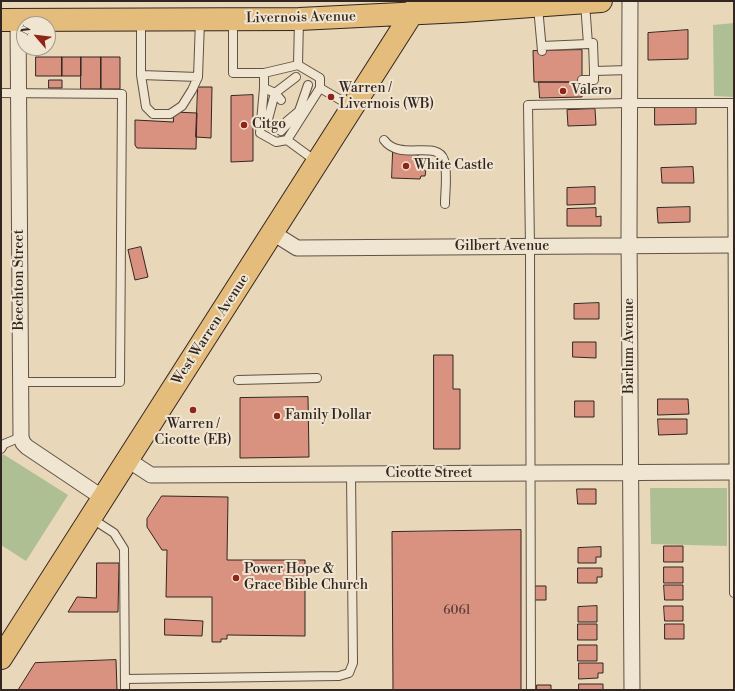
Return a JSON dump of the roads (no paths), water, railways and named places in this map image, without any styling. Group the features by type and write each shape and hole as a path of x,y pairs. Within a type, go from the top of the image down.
{"main road":[{"name":"Livernois Avenue","path":"10,20 299,19 416,8 574,2"},
{"name":"West Warren Avenue","path":"1,657 416,8"}],"street":[{"name":"Barlum Avenue","path":"630,1 629,246 632,690"},
{"name":"Beechton Street","path":"10,20 19,93 21,437"},
{"name":"Gilbert Avenue","path":"273,233 297,248 733,245"},
{"path":"21,437 23,443 27,447 103,498"},
{"name":"Cicotte Street","path":"128,460 151,475 734,472"}],"lane":[{"path":"574,2 588,44"},
{"path":"574,2 542,48 570,47 593,43 594,80 582,80"},
{"path":"142,20 141,75 146,107 153,114 170,114 182,106 198,77 200,19"},
{"path":"233,19 233,73 264,73 298,65 320,78 320,88 281,131"},
{"path":"298,65 299,19"},
{"path":"594,71 629,70"},
{"path":"264,73 260,133 276,142 287,140 318,162"},
{"path":"141,75 198,77"},
{"path":"267,123 275,93 296,77"},
{"path":"287,140 308,85"},
{"path":"275,93 290,86"},
{"path":"264,88 275,93 281,100"},
{"path":"320,88 352,107"},
{"path":"1,93 122,94 120,382 20,382"},
{"path":"273,113 275,93"},
{"path":"287,121 299,111 303,94"},
{"path":"531,690 530,247 528,105 733,103 734,593"},
{"path":"384,140 396,150 433,150 439,153 443,158 445,165 445,204"},
{"path":"238,380 317,378"},
{"path":"1,449 4,444 21,437"},
{"path":"125,679 339,676 349,673 353,663 351,474"},
{"path":"90,517 114,532 124,549 125,690"}],"place":[{"name":"Valero","path":"563,91"},
{"name":"Warren / Livernois (WB)","path":"331,97"},
{"name":"Citgo","path":"244,125"},
{"name":"White Castle","path":"406,166"},
{"name":"Warren / Cicotte (EB)","path":"193,410"},
{"name":"Family Dollar","path":"277,416"},
{"name":"Power Hope & Grace Bible Church","path":"236,578"}]}
